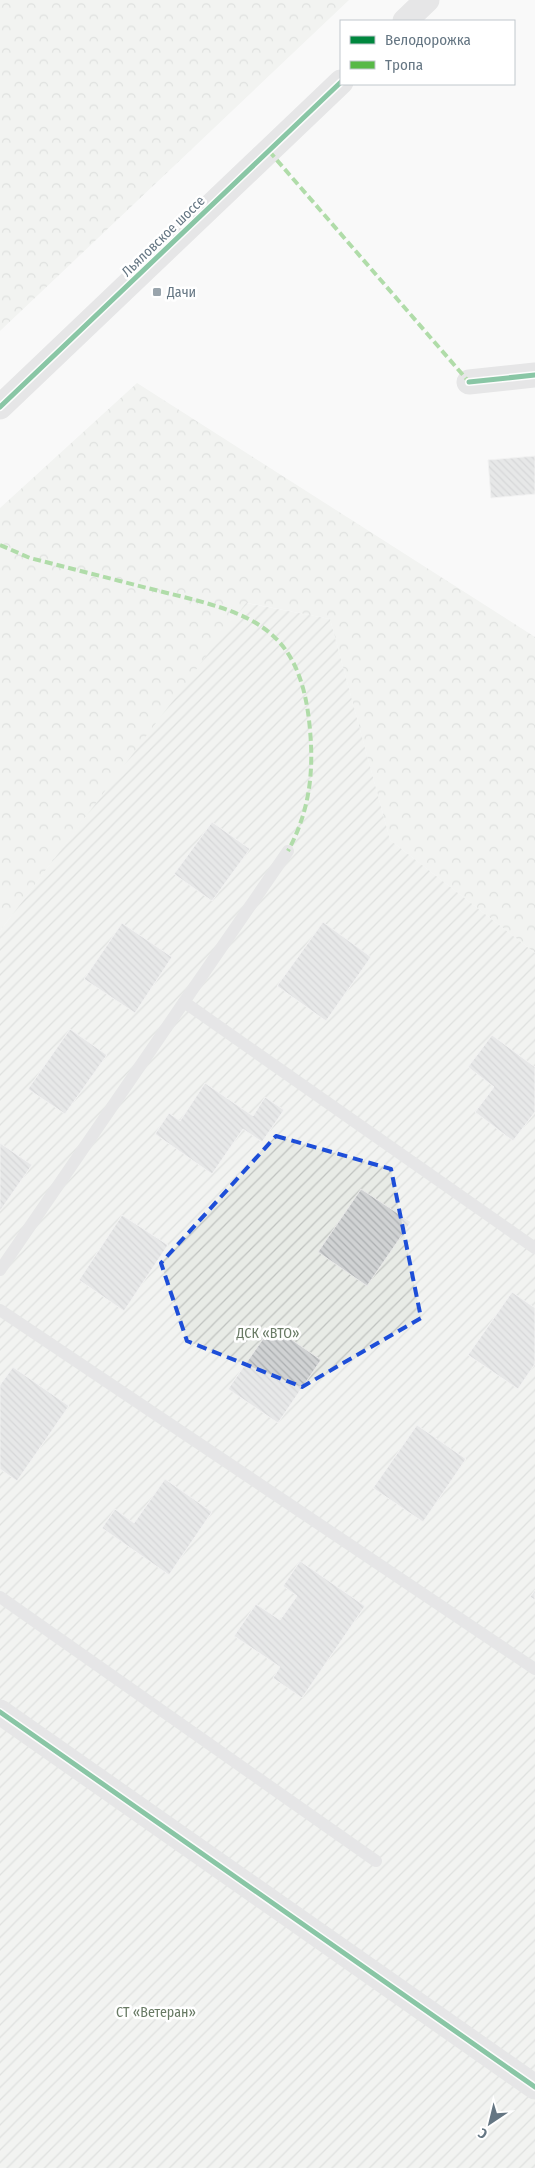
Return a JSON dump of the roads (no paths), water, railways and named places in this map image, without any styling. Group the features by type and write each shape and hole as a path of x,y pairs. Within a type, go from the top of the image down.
{"street":[{"path":"406,20 427,0"},
{"name":"Льяловское шоссе","path":"0,407 340,83"},
{"path":"469,382 535,375"},
{"path":"0,1712 535,2087"}],"lane":[{"path":"0,1270 288,851"},
{"path":"184,1002 535,1248"},
{"path":"0,1310 535,1669"},
{"path":"0,1597 376,1861"}],"place":[{"name":"Дачи","path":"157,292"}],"park label":[{"name":"ДСК «ВТО»","path":"268,1333"},
{"name":"СТ «Ветеран»","path":"156,2012"}]}
